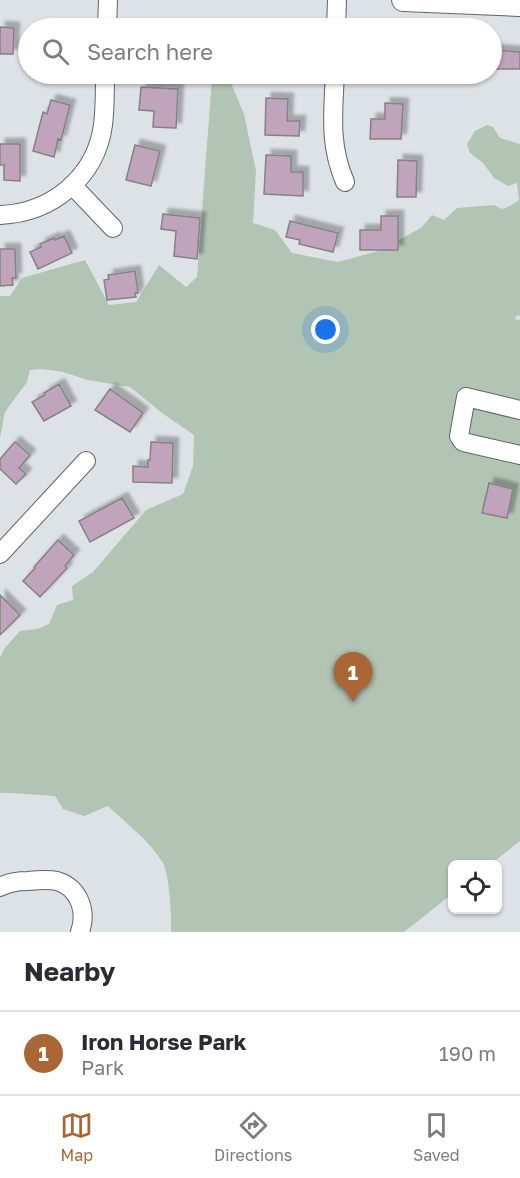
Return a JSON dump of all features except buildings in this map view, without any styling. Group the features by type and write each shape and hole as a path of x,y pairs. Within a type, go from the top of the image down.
{"main road":[{"path":"403,0 520,5"}],"street":[{"path":"107,18 108,0"},
{"path":"336,18 337,0"},
{"path":"0,215 27,211 48,204 72,186 91,161 99,141 103,124 105,84"},
{"path":"335,84 333,137 336,157 345,183"},
{"path":"72,186 114,228"},
{"path":"520,410 466,397 459,436 463,442 520,455"},
{"path":"0,554 86,460"},
{"path":"0,886 36,880 57,882 69,888 81,904 83,919 80,932"}],"green space":[{"path":"212,84 231,84 244,114 256,171 253,223 275,230 292,253 338,262 378,251 421,228 432,215 444,220 457,208 494,205 502,209 510,206 519,200 517,183 508,186 494,178 483,163 470,153 467,144 475,131 487,125 493,127 500,138 520,144 520,316 514,319 520,320 520,841 496,860 448,860 448,897 404,932 171,932 168,886 163,863 144,840 108,806 84,816 63,809 55,796 0,793 0,658 4,649 20,631 37,629 49,624 57,605 73,600 72,586 93,572 146,510 183,494 193,466 194,435 130,387 42,369 30,370 27,382 5,412 0,438 0,296 10,296 22,278 85,260 109,305 136,302 159,265 186,287 197,277"}],"place":[{"name":"Iron Horse Park","path":"353,702"}]}
